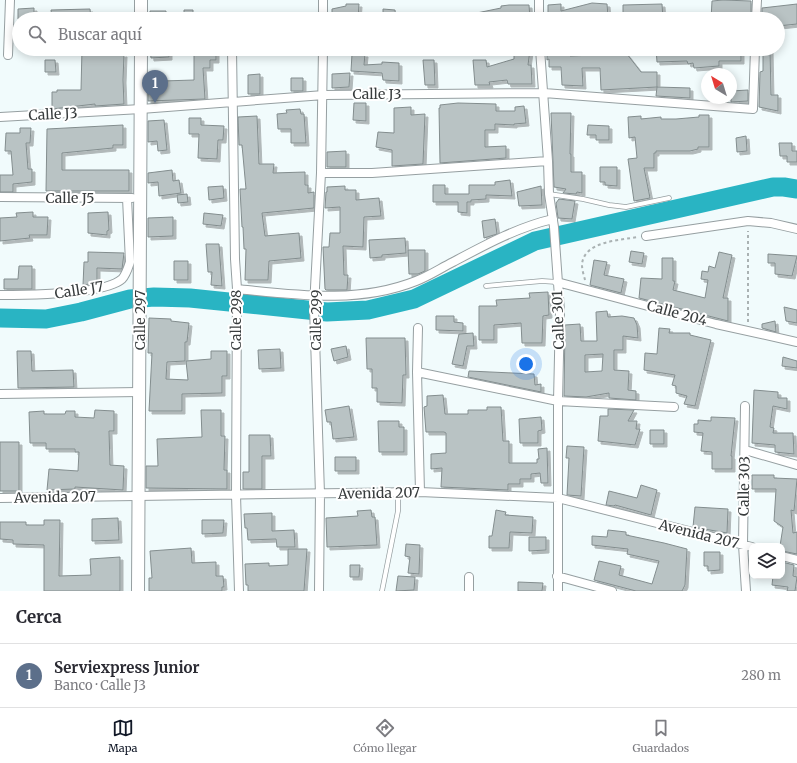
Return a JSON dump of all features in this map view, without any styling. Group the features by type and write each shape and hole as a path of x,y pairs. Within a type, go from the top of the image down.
{"street":[{"path":"8,55 10,0"},
{"path":"141,0 141,12"},
{"path":"323,0 323,12"},
{"path":"539,0 539,12"},
{"path":"756,12 757,0"},
{"name":"Calle 297","path":"138,591 141,56"},
{"name":"Calle 298","path":"232,56 234,259 237,290 236,495 239,591"},
{"name":"Calle 299","path":"319,591 320,494 314,307 324,95 323,56"},
{"name":"Calle 301","path":"541,56 549,194 554,223 560,311 558,401 558,591"},
{"name":"Calle J3","path":"0,117 141,109 324,95 544,93 754,110 755,56"},
{"path":"321,173 372,173 548,161"},
{"name":"Calle J5","path":"0,197 140,197"},
{"name":"Calle J7","path":"0,295 47,295 103,287 122,279 130,262 127,198"},
{"path":"646,236 748,221 770,223 797,229"},
{"path":"237,290 348,297 388,290 417,281 466,255 534,224 554,223"},
{"name":"Calle 204","path":"557,282 748,332 797,342"},
{"path":"418,328 417,372 420,492"},
{"path":"417,372 558,401 674,407"},
{"path":"0,394 139,386"},
{"name":"Calle 303","path":"745,406 743,545 746,591"},
{"path":"745,450 797,465"},
{"name":"Avenida 207","path":"0,498 398,492 558,498 749,546"},
{"path":"785,557 797,560"},
{"path":"558,576 612,591"},
{"path":"469,577 469,591"}],"lane":[{"path":"549,194 626,207 669,198"},
{"path":"486,286 542,281 557,282"},
{"path":"382,591 398,511 398,492"}],"path":[{"path":"748,221 748,332"},
{"path":"587,290 582,264 584,258 596,245 646,236"}],"building":[{"path":"712,1 751,1 751,12 711,12"},
{"path":"592,3 607,4 608,12 548,12 548,5 561,4 561,11"},
{"path":"346,4 359,4 358,12 332,12 332,9 346,6"},
{"path":"662,4 663,12 623,12 623,5"},
{"path":"797,4 797,24 785,25 785,12 762,12 762,8"},
{"path":"529,5 530,12 482,12 501,8 501,6"},
{"path":"34,8 34,12 18,12 18,9"},
{"path":"90,9 90,12 51,12 51,10"},
{"path":"383,9 395,10 395,12 383,12"},
{"path":"184,10 193,10 193,12 184,12"},
{"path":"150,11 166,11 166,12"},
{"path":"82,56 124,56 124,104 95,106 95,104 52,109 52,92 57,92 57,90 81,90"},
{"path":"151,56 169,56 169,57 151,58"},
{"path":"194,56 216,56 216,60 210,60 210,68 203,68 205,99 148,101 148,76 162,76 162,81 194,80"},
{"path":"352,56 365,56 364,65 382,64 382,62 399,63 399,81 383,80 382,73 351,71"},
{"path":"514,56 529,56 528,65 531,65 532,84 508,84 507,80 489,82 490,85 475,85 473,60 486,60 487,67 514,59"},
{"path":"547,56 628,56 641,72 657,72 657,87 601,90 600,68 582,68 583,86 562,85 561,67 549,67 549,59 547,60"},
{"path":"657,56 741,56 741,61 719,61 719,66 694,68 693,63 688,64 687,61 657,62"},
{"path":"763,56 770,56 771,95 778,95 778,111 759,107 760,72 763,71"},
{"path":"45,60 55,60 56,72 45,72"},
{"path":"423,60 434,60 435,85 425,85"},
{"path":"350,73 349,87 332,88 332,74"},
{"path":"260,74 260,94 248,94 248,75"},
{"path":"291,78 303,78 303,91 291,91"},
{"path":"657,87 690,88 690,98 656,96"},
{"path":"748,90 748,101 737,102 737,91"},
{"path":"354,103 366,103 366,121 353,120"},
{"path":"458,103 496,104 496,111 515,111 515,107 524,106 526,123 514,125 495,124 495,130 485,130 485,147 506,146 506,158 440,163 439,108 440,105"},
{"path":"411,107 411,115 425,114 423,164 392,166 392,150 376,147 378,132 394,133 394,108"},
{"path":"300,109 301,114 304,114 306,143 291,143 291,129 278,129 277,114 287,113 286,110"},
{"path":"551,113 571,113 571,172 582,172 582,193 563,193 566,189 554,187"},
{"path":"699,115 709,115 709,147 698,147 698,149 690,151 656,151 656,153 654,153 654,168 644,168 650,198 634,201 628,159 637,158 635,137 629,138 628,117 641,116 641,119 661,117 661,119 676,119 699,117"},
{"path":"257,116 259,164 274,164 273,173 305,172 305,185 308,185 308,193 314,192 314,208 262,213 265,236 299,233 301,258 269,261 268,280 245,280 246,249 244,249 240,189 246,189 242,145 239,145 238,117"},
{"path":"189,118 201,118 201,125 224,126 223,140 218,140 217,159 198,158 199,134 189,134"},
{"path":"164,120 167,150 158,151 157,141 148,142 148,121"},
{"path":"123,125 123,145 113,145 113,148 62,153 62,170 129,170 129,191 46,191 47,129"},
{"path":"588,125 609,126 609,140 596,140 596,135 587,135"},
{"path":"20,128 31,128 30,143 26,143 28,169 32,169 32,182 13,184 13,192 0,192 0,175 13,175 11,151 5,151 6,133 20,133"},
{"path":"746,136 747,151 737,152 736,138"},
{"path":"779,143 792,143 792,151 797,151 797,162 787,162 787,156 780,156"},
{"path":"346,151 346,167 327,167 327,152"},
{"path":"600,167 617,167 617,186 605,185 605,182 600,182"},
{"path":"172,170 173,181 179,180 181,193 159,196 158,182 148,183 148,173"},
{"path":"510,180 512,196 486,195 486,199 471,200 471,202 467,202 467,213 458,212 458,202 433,202 433,185 445,185 445,194 469,194 469,185 495,185 495,182"},
{"path":"223,186 224,198 209,200 208,187"},
{"path":"345,186 345,190 356,190 356,200 379,198 381,216 364,217 363,247 343,246 344,275 348,275 347,290 326,290 323,247 329,247 330,233 340,233 340,207 325,208 326,192 327,187"},
{"path":"541,186 542,205 519,206 517,192"},
{"path":"187,194 188,202 178,203 177,195"},
{"path":"559,199 575,201 572,219 558,218 556,203"},
{"path":"33,212 33,217 48,217 47,235 29,235 30,238 0,241 0,218 17,217 16,213"},
{"path":"108,212 109,230 107,231 107,235 88,233 88,213"},
{"path":"204,213 223,215 221,226 203,224"},
{"path":"173,217 173,236 148,237 148,218"},
{"path":"495,219 497,234 484,238 482,221"},
{"path":"405,238 406,253 382,255 382,257 370,258 369,240"},
{"path":"206,244 219,244 222,286 211,285 212,272 208,272"},
{"path":"408,250 425,250 425,271 418,274 409,274"},
{"path":"631,251 644,253 642,264 629,262"},
{"path":"88,252 124,253 122,269 97,268 97,283 83,285 84,262 88,262"},
{"path":"719,252 732,255 723,298 728,298 728,321 639,298 641,278 662,279 662,258 673,258 673,281 675,281 673,290 705,298 708,280 701,279 702,271 708,272 709,266 715,268"},
{"path":"768,254 797,256 792,276 775,274 775,263 768,263"},
{"path":"594,260 607,262 604,275 624,279 621,293 590,285"},
{"path":"174,261 188,261 188,280 174,280"},
{"path":"19,266 32,266 32,289 4,289 4,279 18,279"},
{"path":"548,292 549,315 543,316 542,343 522,343 521,323 494,325 494,340 479,340 479,306 497,306 496,300 530,298 529,293"},
{"path":"784,307 797,310 797,323 786,321"},
{"path":"607,311 608,317 622,316 634,318 637,325 638,338 623,336 623,350 614,350 614,370 629,371 628,390 636,391 636,400 609,398 609,393 586,397 564,396 565,325 580,324 581,341 597,341 596,312","holes":["603,354 602,371 585,372 585,355"]},
{"path":"436,316 454,316 454,322 463,323 463,331 436,330"},
{"path":"149,318 171,319 171,321 189,323 187,342 185,342 185,361 167,362 166,379 188,380 186,361 211,359 211,351 227,351 227,376 222,376 222,393 182,394 182,411 149,411 152,353 148,353"},
{"path":"775,321 776,332 762,328 762,324"},
{"path":"659,328 670,329 669,333 690,333 690,335 711,340 695,406 684,404 687,396 676,393 676,386 672,385 675,375 644,370 645,353 657,354"},
{"path":"473,333 474,346 467,346 463,366 452,364 459,334"},
{"path":"366,338 405,338 406,375 403,375 402,403 377,402 377,388 372,388 372,369 367,369"},
{"path":"346,346 348,357 334,361 331,349"},
{"path":"280,349 281,368 259,369 258,350"},
{"path":"17,351 31,351 32,371 73,370 74,387 18,388"},
{"path":"783,357 797,361 797,368 782,366"},
{"path":"469,371 534,374 535,385 541,384 541,392 468,377"},
{"path":"754,390 778,392 778,398 787,398 787,409 773,406 770,427 774,428 773,433 793,433 794,454 775,452 775,445 752,443"},
{"path":"443,395 445,414 468,414 468,410 487,410 487,407 501,407 503,441 509,441 509,463 537,463 537,459 539,459 538,449 547,448 548,483 541,483 540,473 531,474 531,479 520,479 520,484 508,484 508,490 441,487 442,468 431,469 431,454 446,453 446,433 426,432 424,407 427,406 427,396"},
{"path":"349,406 354,437 333,439 331,422 327,422 325,410"},
{"path":"608,409 634,410 628,421 637,421 636,429 640,429 635,445 598,441 600,416 608,416"},
{"path":"95,410 114,411 114,431 109,431 110,465 124,466 123,490 75,487 75,489 47,490 49,469 78,471 79,452 75,452 75,449 46,449 46,443 30,443 29,412 44,411 44,414 65,414 66,411 75,411 75,417 94,418"},
{"path":"201,410 221,410 221,436 225,436 224,470 227,470 227,489 146,488 146,466 158,466 157,439 202,437"},
{"path":"541,417 542,430 538,431 538,443 520,443 519,419"},
{"path":"711,417 735,418 731,456 732,469 712,469 712,452 701,451 703,433 694,432 694,424 698,424 698,420 711,421"},
{"path":"378,421 399,421 399,427 404,427 404,452 379,452"},
{"path":"650,430 664,430 664,444 650,444"},
{"path":"249,435 270,435 271,456 262,456 262,489 243,489 243,472 249,472"},
{"path":"0,442 19,442 19,491 0,491"},
{"path":"567,446 584,447 581,496 567,495 569,458 566,458"},
{"path":"335,457 356,457 356,471 335,471"},
{"path":"752,475 774,475 774,478 797,479 794,511 791,510 793,533 797,532 797,554 785,552 785,543 780,543 783,527 774,521 776,489 752,489"},
{"path":"641,485 657,490 651,515 615,505 606,505 609,491 637,498"},
{"path":"695,507 728,509 727,533 693,527"},
{"path":"371,510 372,517 375,517 377,545 327,547 326,518 358,516 357,511"},
{"path":"496,510 506,512 505,515 533,517 532,533 510,532 509,548 489,548 489,536 492,536"},
{"path":"272,513 272,531 294,530 295,547 277,547 276,539 248,540 244,514"},
{"path":"118,518 119,540 92,541 92,519"},
{"path":"44,520 60,520 59,576 91,575 90,559 120,557 120,591 44,591 44,545 13,544 13,540 0,539 0,522 26,522 26,525 44,525"},
{"path":"202,520 224,520 223,533 202,534"},
{"path":"608,530 626,532 626,535 687,549 685,585 682,591 636,591 594,580 599,561 621,566 619,575 652,584 659,561 627,554 628,549 592,545 592,536 607,537"},
{"path":"529,537 546,537 546,550 529,551"},
{"path":"406,544 420,545 419,574 408,573 410,557 405,556"},
{"path":"191,548 192,563 216,562 216,576 223,576 224,587 222,587 222,591 149,591 149,578 152,578 150,551"},
{"path":"288,549 307,549 304,591 248,591 248,585 246,585 245,564 269,563 269,566 288,565"},
{"path":"704,552 720,552 720,570 708,571 708,566 704,566"},
{"path":"785,563 794,565 793,576 797,577 795,591 787,591 788,587 772,585 773,579 785,579"},
{"path":"350,565 360,565 359,577 350,577"},
{"path":"398,576 415,577 414,590 396,591"},
{"path":"518,582 543,583 542,591 518,591"}],"waterway":[{"path":"0,318 46,319 81,312 130,299 154,297 190,298 327,312 368,310 414,299 535,241 773,187 797,189"}],"place":[{"name":"Serviexpress Junior","path":"155,103"}]}
